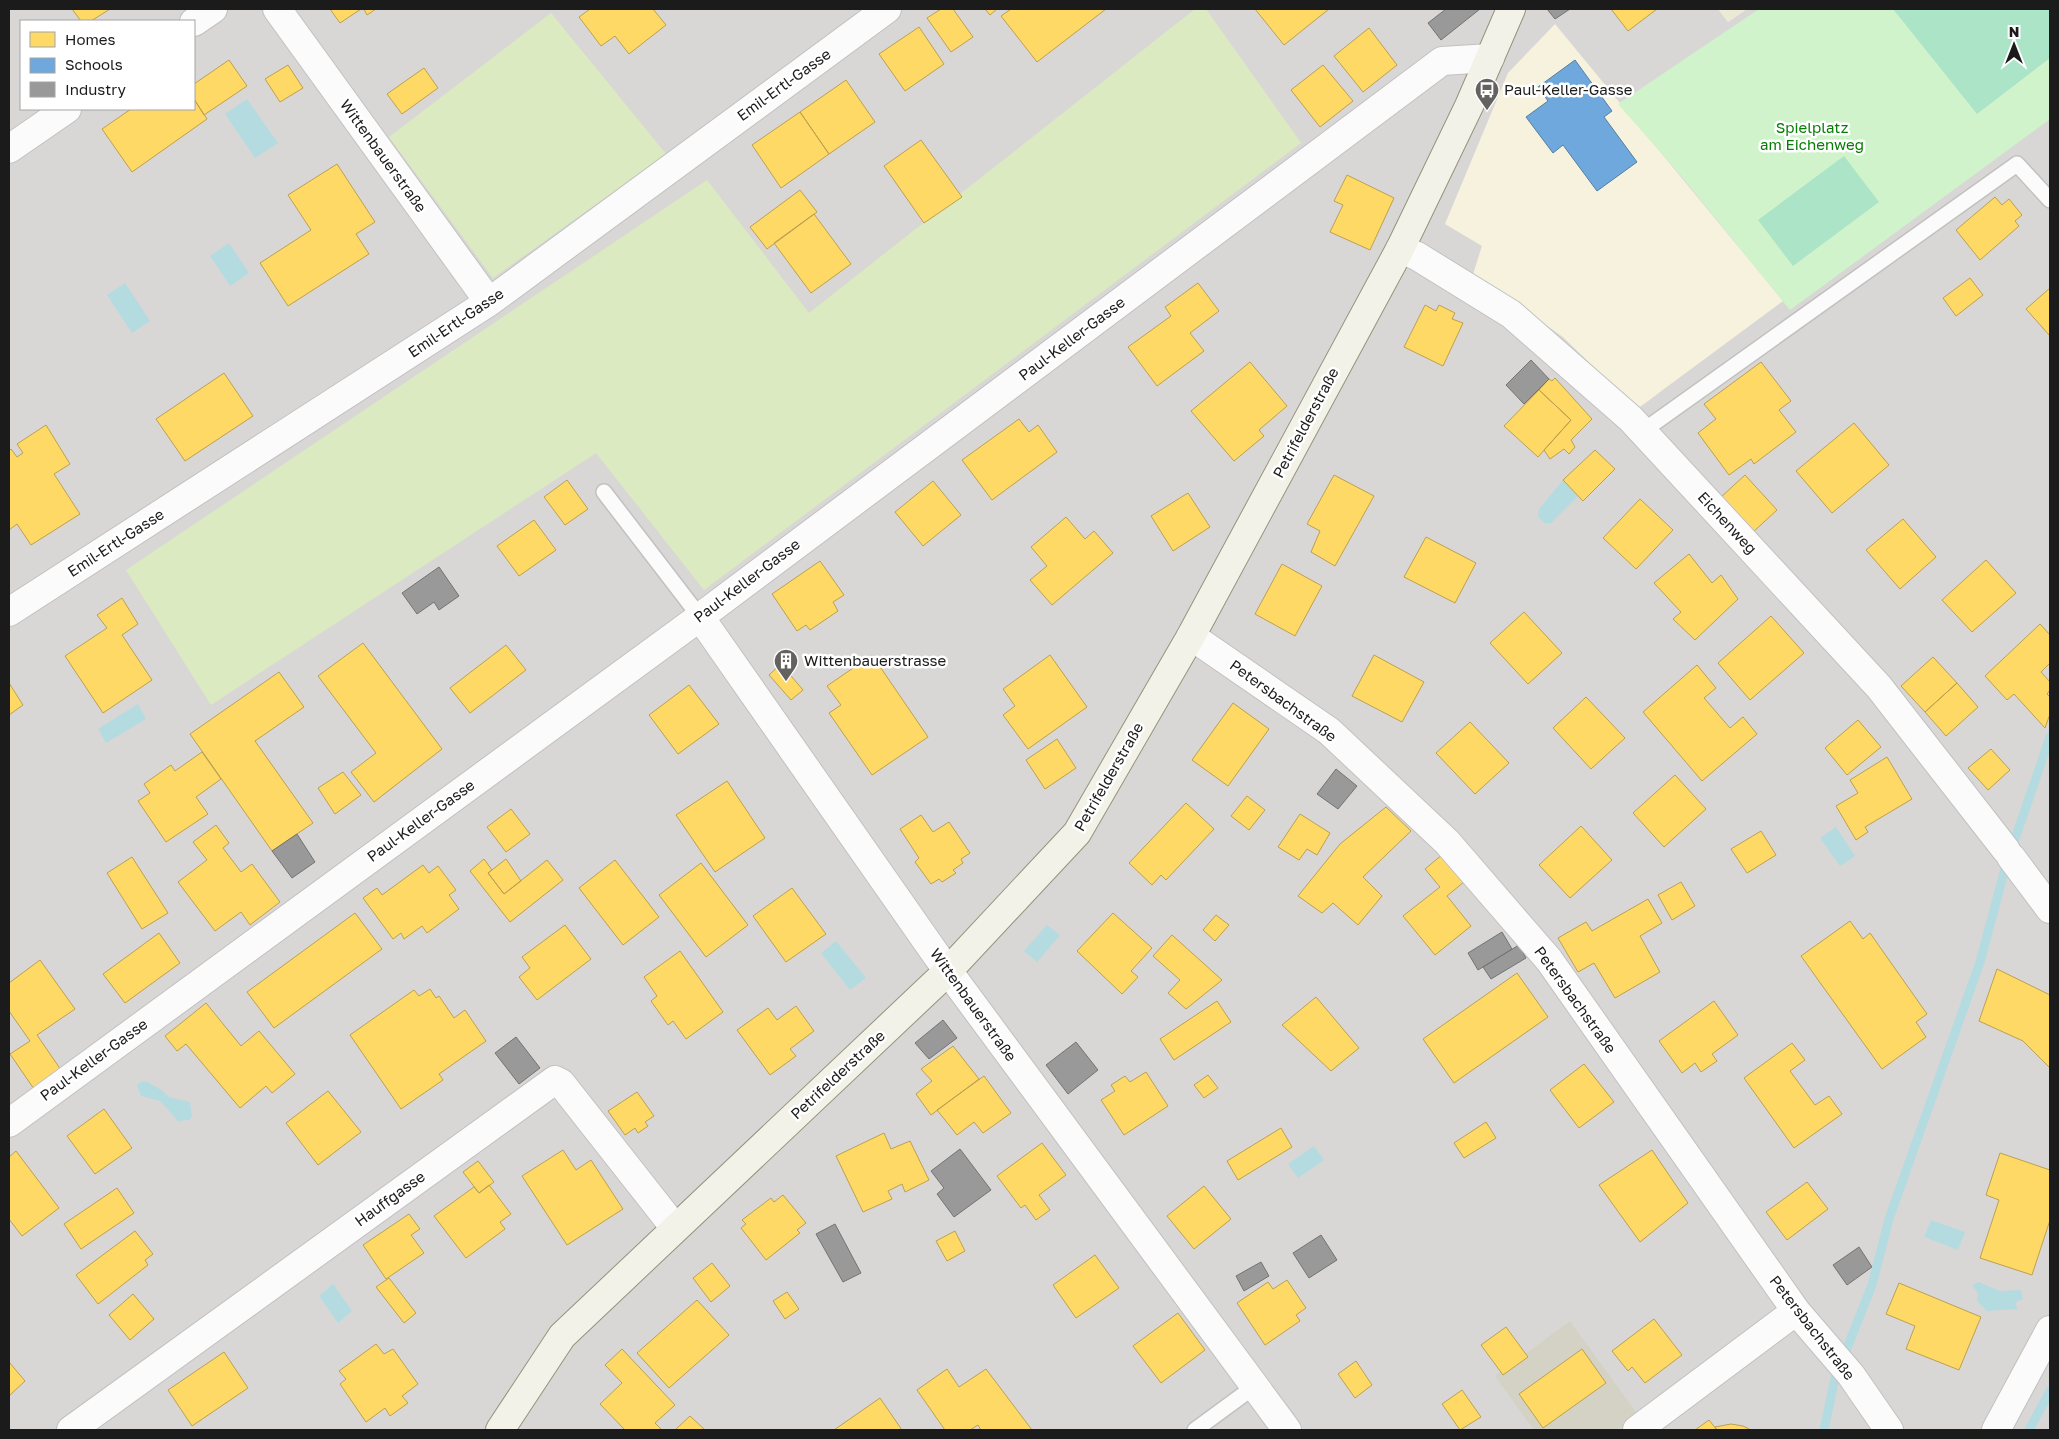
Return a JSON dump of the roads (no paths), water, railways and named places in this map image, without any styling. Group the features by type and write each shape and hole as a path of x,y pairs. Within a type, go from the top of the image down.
{"main road":[{"name":"Petrifelderstraße","path":"500,1430 562,1336 948,971 1077,834 1191,636 1400,249 1512,9"}],"street":[{"path":"195,21 213,9"},
{"name":"Wittenbauerstraße","path":"277,9 490,302"},
{"name":"Emil-Ertl-Gasse","path":"9,612 490,302 887,9"},
{"name":"Paul-Keller-Gasse","path":"9,1123 700,617 1442,61 1490,58"},
{"path":"9,149 67,110"},
{"name":"Eichenweg","path":"1400,249 1417,256 1511,314 1642,432 1879,687 2009,853 2050,909"},
{"name":"Wittenbauerstraße","path":"700,617 948,971 1287,1430"},
{"name":"Petersbachstraße","path":"1191,636 1330,731 1447,842 1549,960 1796,1312 1843,1367 1889,1430"},
{"name":"Hauffgasse","path":"71,1430 555,1080 561,1083 675,1228"},
{"path":"1637,1430 1796,1312"},
{"path":"1996,1430 2050,1330"}],"lane":[{"path":"1642,432 2017,164 2050,200"},
{"path":"604,492 700,617"},
{"path":"1195,1430 1255,1386"}],"water":[{"path":"247,99 278,143 255,158 225,114"},
{"path":"229,243 249,273 230,286 210,256"},
{"path":"125,283 150,321 132,333 107,295"},
{"path":"1563,480 1578,496 1551,523 1544,523 1538,516 1539,509"},
{"path":"138,704 146,719 106,743 98,729"},
{"path":"1836,827 1855,856 1840,866 1820,838"},
{"path":"1047,925 1060,935 1037,962 1024,951"},
{"path":"836,941 866,978 850,990 821,953"},
{"path":"146,1081 169,1097 190,1102 192,1116 190,1120 178,1121 160,1101 141,1096 137,1086 140,1082"},
{"path":"1314,1146 1324,1160 1298,1178 1288,1164"},
{"path":"1931,1220 1965,1232 1958,1250 1924,1237"},
{"path":"1979,1282 2000,1291 2021,1290 2023,1299 2015,1303 2018,1309 1987,1311 1977,1301 1978,1294 1972,1285"},
{"path":"333,1284 352,1311 338,1323 319,1296"}],"waterway":[{"path":"1824,1430 1835,1378 1872,1285 1889,1219 1980,962 2006,865 2050,737"},
{"path":"2029,1430 2050,1391"}],"place":[{"name":"Paul-Keller-Gasse","path":"1487,111"},
{"name":"Wittenbauerstrasse","path":"786,682"}],"park label":[{"name":"Spielplatz am Eichenweg","path":"1812,136"}]}
